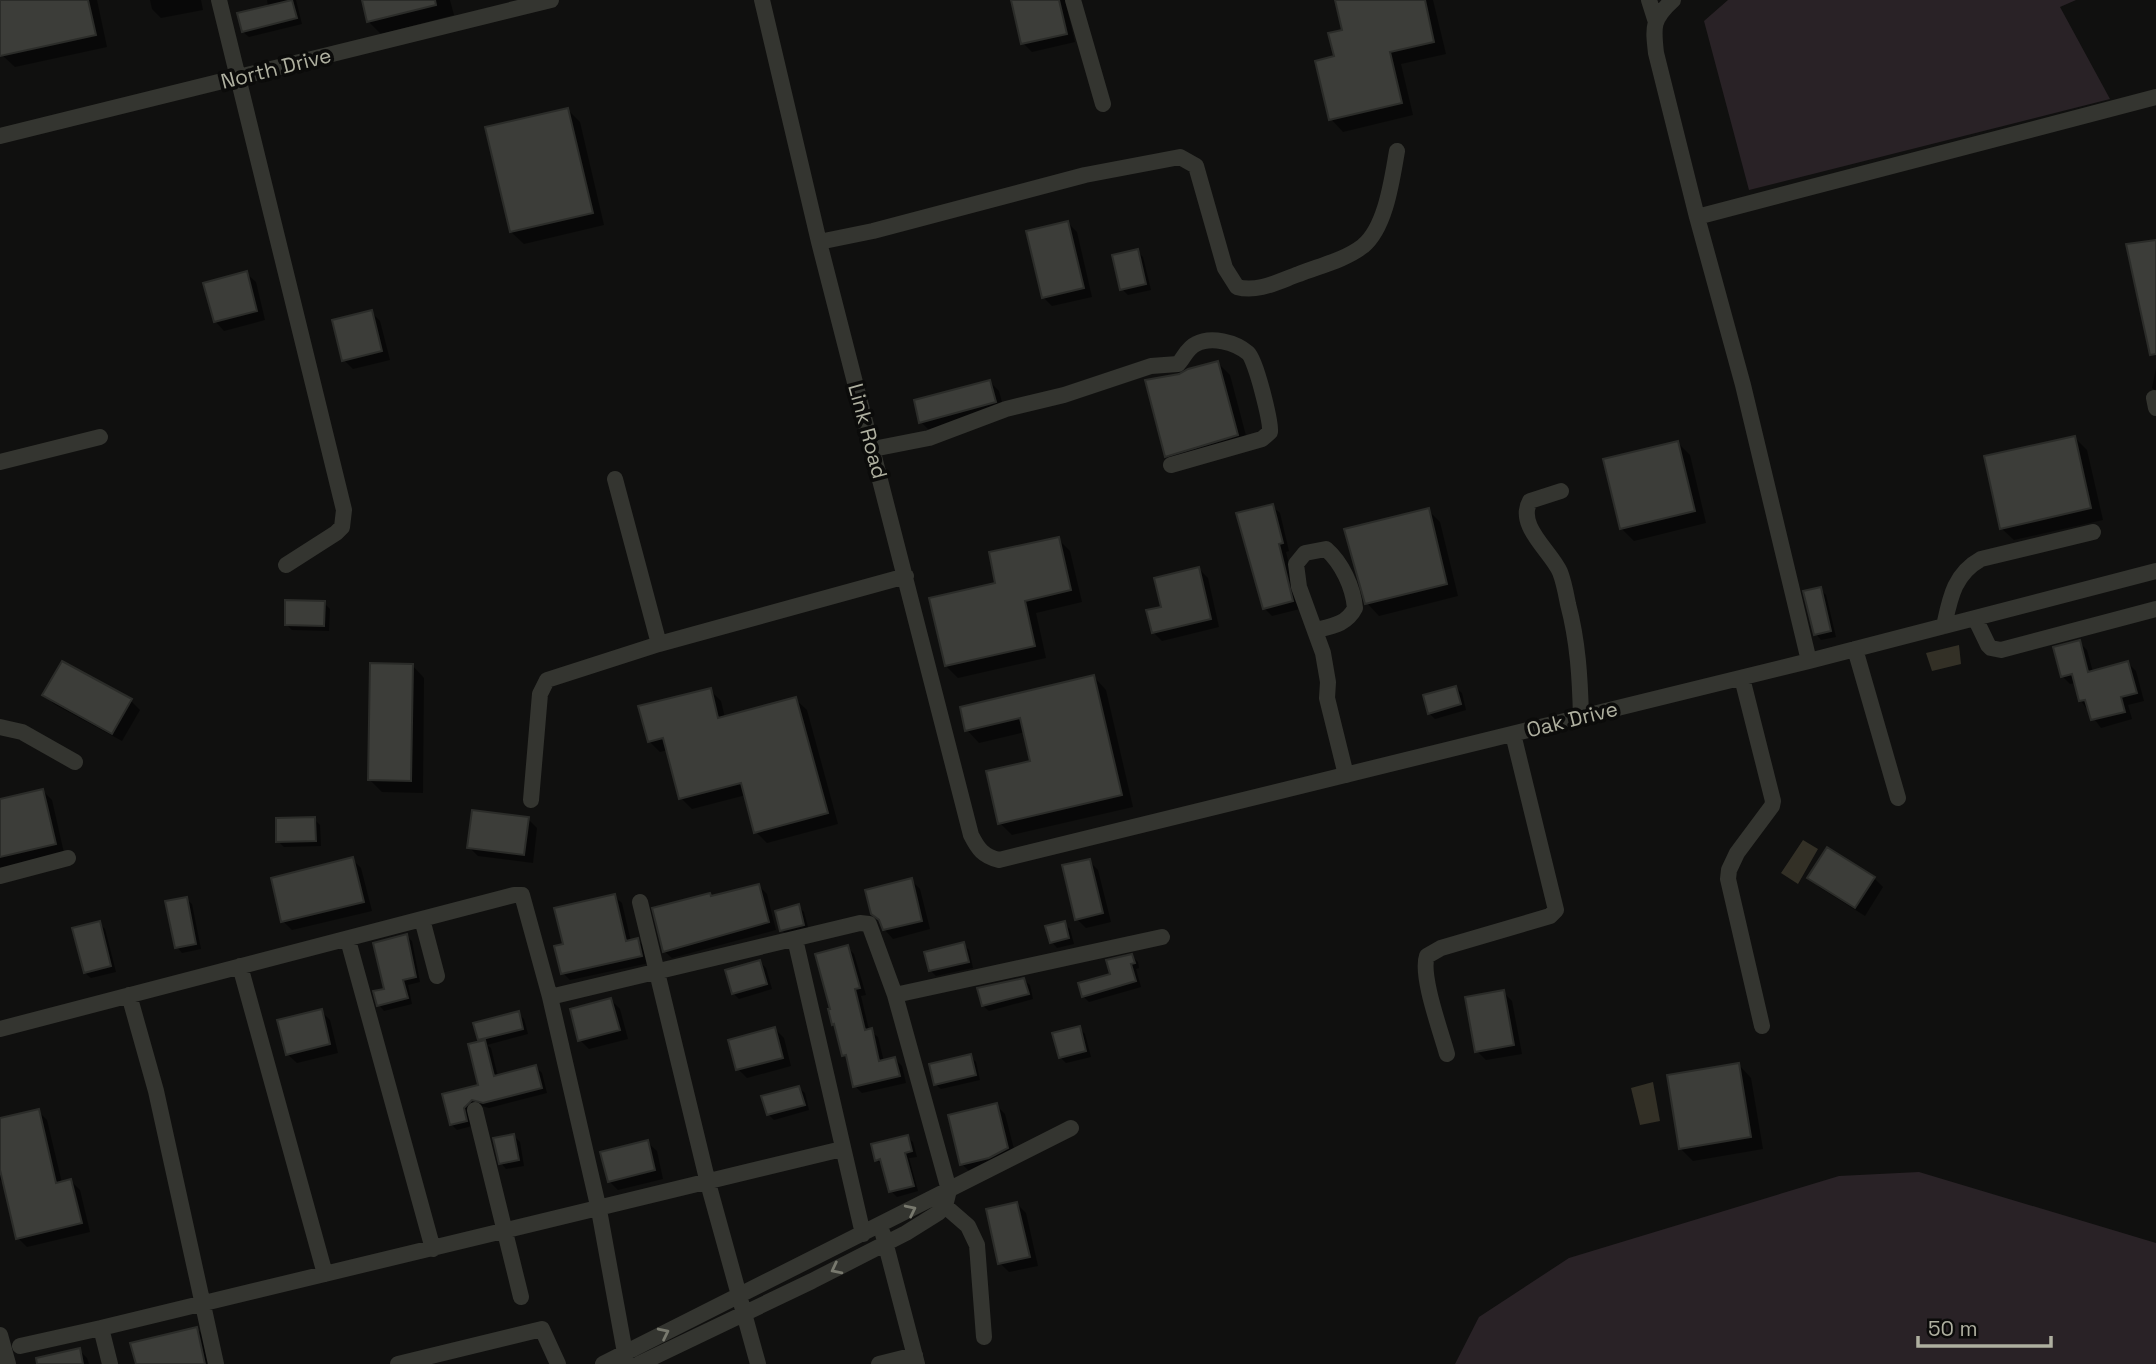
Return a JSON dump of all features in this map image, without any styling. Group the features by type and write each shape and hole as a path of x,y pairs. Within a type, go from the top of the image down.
{"street":[{"path":"219,0 344,510 342,527 336,533 286,565"},
{"name":"North Drive","path":"0,136 551,0"},
{"name":"Link Road","path":"762,0 819,242 971,835 978,849 987,857"},
{"path":"1073,0 1103,104"},
{"path":"1649,0 1655,19 1653,33 1656,53 1743,385 1809,661"},
{"path":"1655,19 1673,0"},
{"path":"1697,217 2156,97"},
{"path":"819,242 873,231 1085,175 1180,157 1196,166 1199,173 1225,268 1237,286 1248,290 1273,284 1343,257 1365,245 1383,212 1397,151"},
{"path":"873,449 929,438 1006,409 1064,395 1151,366 1178,364 1192,346 1206,340 1227,343 1248,353 1263,394 1270,432 1262,439 1171,465"},
{"path":"0,462 100,437"},
{"path":"615,479 659,644"},
{"path":"1561,491 1530,501 1526,508 1536,538 1554,562 1562,579 1578,646 1581,717"},
{"path":"1944,626 1955,583 1970,565 1981,559 2093,532"},
{"path":"1316,631 1339,625 1349,618 1355,608 1347,580 1337,559 1326,549 1304,553 1296,564 1299,587 1316,631 1328,682 1327,698 1346,775"},
{"name":"Oak Drive","path":"987,857 999,860 1742,678 2156,571"},
{"path":"531,800 540,694 547,680 659,644 906,576"},
{"path":"1975,618 1987,645 2001,650 2156,609"},
{"path":"1855,649 1898,798"},
{"path":"1742,678 1773,801 1731,863 1728,879 1762,1026"},
{"path":"0,727 22,732 75,762"},
{"path":"1447,1054 1426,977 1424,963 1427,956 1441,948 1550,916 1556,910 1513,734"},
{"path":"0,876 68,858"},
{"path":"0,1029 522,895 550,998 599,1210 625,1358"},
{"path":"640,902 708,1183 758,1364"},
{"path":"422,919 437,976"},
{"path":"550,998 860,923 869,924 895,995 947,1198 968,1226 977,1245 984,1337"},
{"path":"895,995 1161,937"},
{"path":"795,939 863,1234"},
{"path":"348,940 433,1249"},
{"path":"240,967 325,1274"},
{"path":"129,995 156,1091 216,1364"},
{"path":"475,1110 521,1297"},
{"path":"603,1364 625,1358 881,1225 947,1198 1071,1128"},
{"path":"20,1346 203,1305 842,1149"},
{"path":"639,1364 886,1243 927,1219 947,1198"},
{"path":"879,1364 916,1359 881,1225"},
{"path":"101,1328 110,1364"},
{"path":"398,1364 542,1329 558,1364"},
{"path":"0,1335 8,1364"}],"shaded area":[{"path":"1728,0 2076,0 2060,7 2110,99 1749,190 1704,21"},
{"path":"1959,645 1961,664 1932,671 1926,653"},
{"path":"1803,840 1818,849 1798,884 1781,873"},
{"path":"1653,1082 1660,1121 1640,1125 1631,1088"},
{"path":"1919,1172 2156,1243 2156,1364 1455,1364 1479,1317 1569,1258 1839,1176"}],"building":[{"path":"0,0 88,0 96,35 0,56"},
{"path":"292,0 297,18 242,32 237,13"},
{"path":"362,0 435,0 436,5 367,22"},
{"path":"1011,0 1059,0 1067,34 1021,44"},
{"path":"1335,0 1425,0 1434,42 1390,52 1402,103 1329,120 1315,61 1334,56 1328,33 1342,30"},
{"path":"568,108 593,213 510,232 485,127"},
{"path":"1068,221 1084,288 1042,298 1026,231"},
{"path":"2156,240 2156,354 2150,355 2126,244"},
{"path":"1138,249 1146,284 1120,290 1112,255"},
{"path":"247,271 257,311 214,322 203,283"},
{"path":"372,310 382,351 342,361 332,320"},
{"path":"1218,361 1238,435 1165,457 1145,380 1179,374"},
{"path":"990,380 996,402 919,423 914,400"},
{"path":"2075,436 2091,508 2000,529 1984,456"},
{"path":"1678,441 1695,511 1620,529 1603,459"},
{"path":"1273,504 1283,543 1279,544 1293,601 1263,609 1236,513"},
{"path":"1429,508 1447,584 1365,604 1344,529"},
{"path":"1059,537 1071,590 1025,601 1035,646 945,666 929,598 995,583 989,552"},
{"path":"1199,567 1211,619 1152,633 1146,610 1161,607 1154,578"},
{"path":"1821,587 1831,631 1814,635 1803,591"},
{"path":"285,600 325,601 324,626 285,625"},
{"path":"2080,640 2088,672 2128,661 2137,693 2121,697 2125,712 2091,720 2085,700 2079,701 2072,674 2061,677 2053,647"},
{"path":"62,661 132,699 112,734 42,695"},
{"path":"370,663 413,664 411,781 368,780"},
{"path":"1094,675 1122,795 998,824 986,771 1030,761 1020,718 965,731 960,707"},
{"path":"1456,686 1461,704 1428,714 1423,695"},
{"path":"711,688 718,718 796,697 828,813 754,833 741,783 679,799 663,738 648,742 638,706"},
{"path":"43,789 56,844 0,857 0,799"},
{"path":"472,810 529,817 524,855 467,848"},
{"path":"315,817 316,841 276,842 276,818"},
{"path":"1827,847 1875,877 1855,908 1807,878"},
{"path":"353,857 364,902 281,922 271,878"},
{"path":"1090,859 1103,913 1075,920 1062,865"},
{"path":"912,878 922,921 883,930 879,920 871,914 865,890"},
{"path":"759,884 769,922 663,952 652,908"},
{"path":"615,894 626,941 638,938 642,956 561,974 554,946 563,944 554,908"},
{"path":"187,897 196,944 175,948 165,901"},
{"path":"799,904 804,925 780,931 775,911"},
{"path":"100,921 111,966 84,973 72,928"},
{"path":"1065,921 1069,938 1050,943 1045,926"},
{"path":"407,934 416,977 403,980 408,998 377,1006 373,991 384,989 373,943"},
{"path":"964,942 969,962 929,971 924,952"},
{"path":"848,945 860,988 855,989 865,1030 872,1028 879,1061 895,1057 900,1076 853,1087 846,1055 842,1056 834,1024 832,1025 815,954"},
{"path":"1132,954 1135,963 1131,964 1136,981 1082,997 1078,983 1110,974 1106,960"},
{"path":"760,960 767,984 732,994 725,970"},
{"path":"1024,978 1029,994 982,1006 977,988"},
{"path":"1504,990 1514,1045 1475,1052 1465,997"},
{"path":"611,998 620,1030 578,1041 570,1009"},
{"path":"322,1009 330,1044 286,1055 277,1020"},
{"path":"519,1011 523,1029 478,1040 473,1023"},
{"path":"1080,1026 1086,1051 1059,1058 1052,1033"},
{"path":"775,1027 783,1058 736,1070 728,1040"},
{"path":"485,1040 494,1076 536,1065 542,1088 483,1103 472,1100 464,1108 467,1121 450,1125 442,1094 478,1085 468,1044"},
{"path":"971,1054 976,1075 934,1085 929,1064"},
{"path":"1739,1063 1751,1137 1679,1149 1667,1075"},
{"path":"799,1086 805,1105 767,1115 761,1096"},
{"path":"997,1103 1008,1148 989,1158 960,1165 948,1115"},
{"path":"39,1109 56,1183 71,1179 82,1223 16,1239 0,1170 0,1118"},
{"path":"514,1134 519,1160 499,1164 493,1138"},
{"path":"908,1135 912,1151 905,1153 914,1186 889,1192 880,1159 875,1161 871,1144"},
{"path":"648,1140 655,1170 608,1182 600,1152"},
{"path":"1017,1202 1030,1257 998,1264 986,1209"},
{"path":"197,1327 205,1364 136,1364 130,1343"},
{"path":"80,1348 83,1364 37,1364 36,1358"}]}
